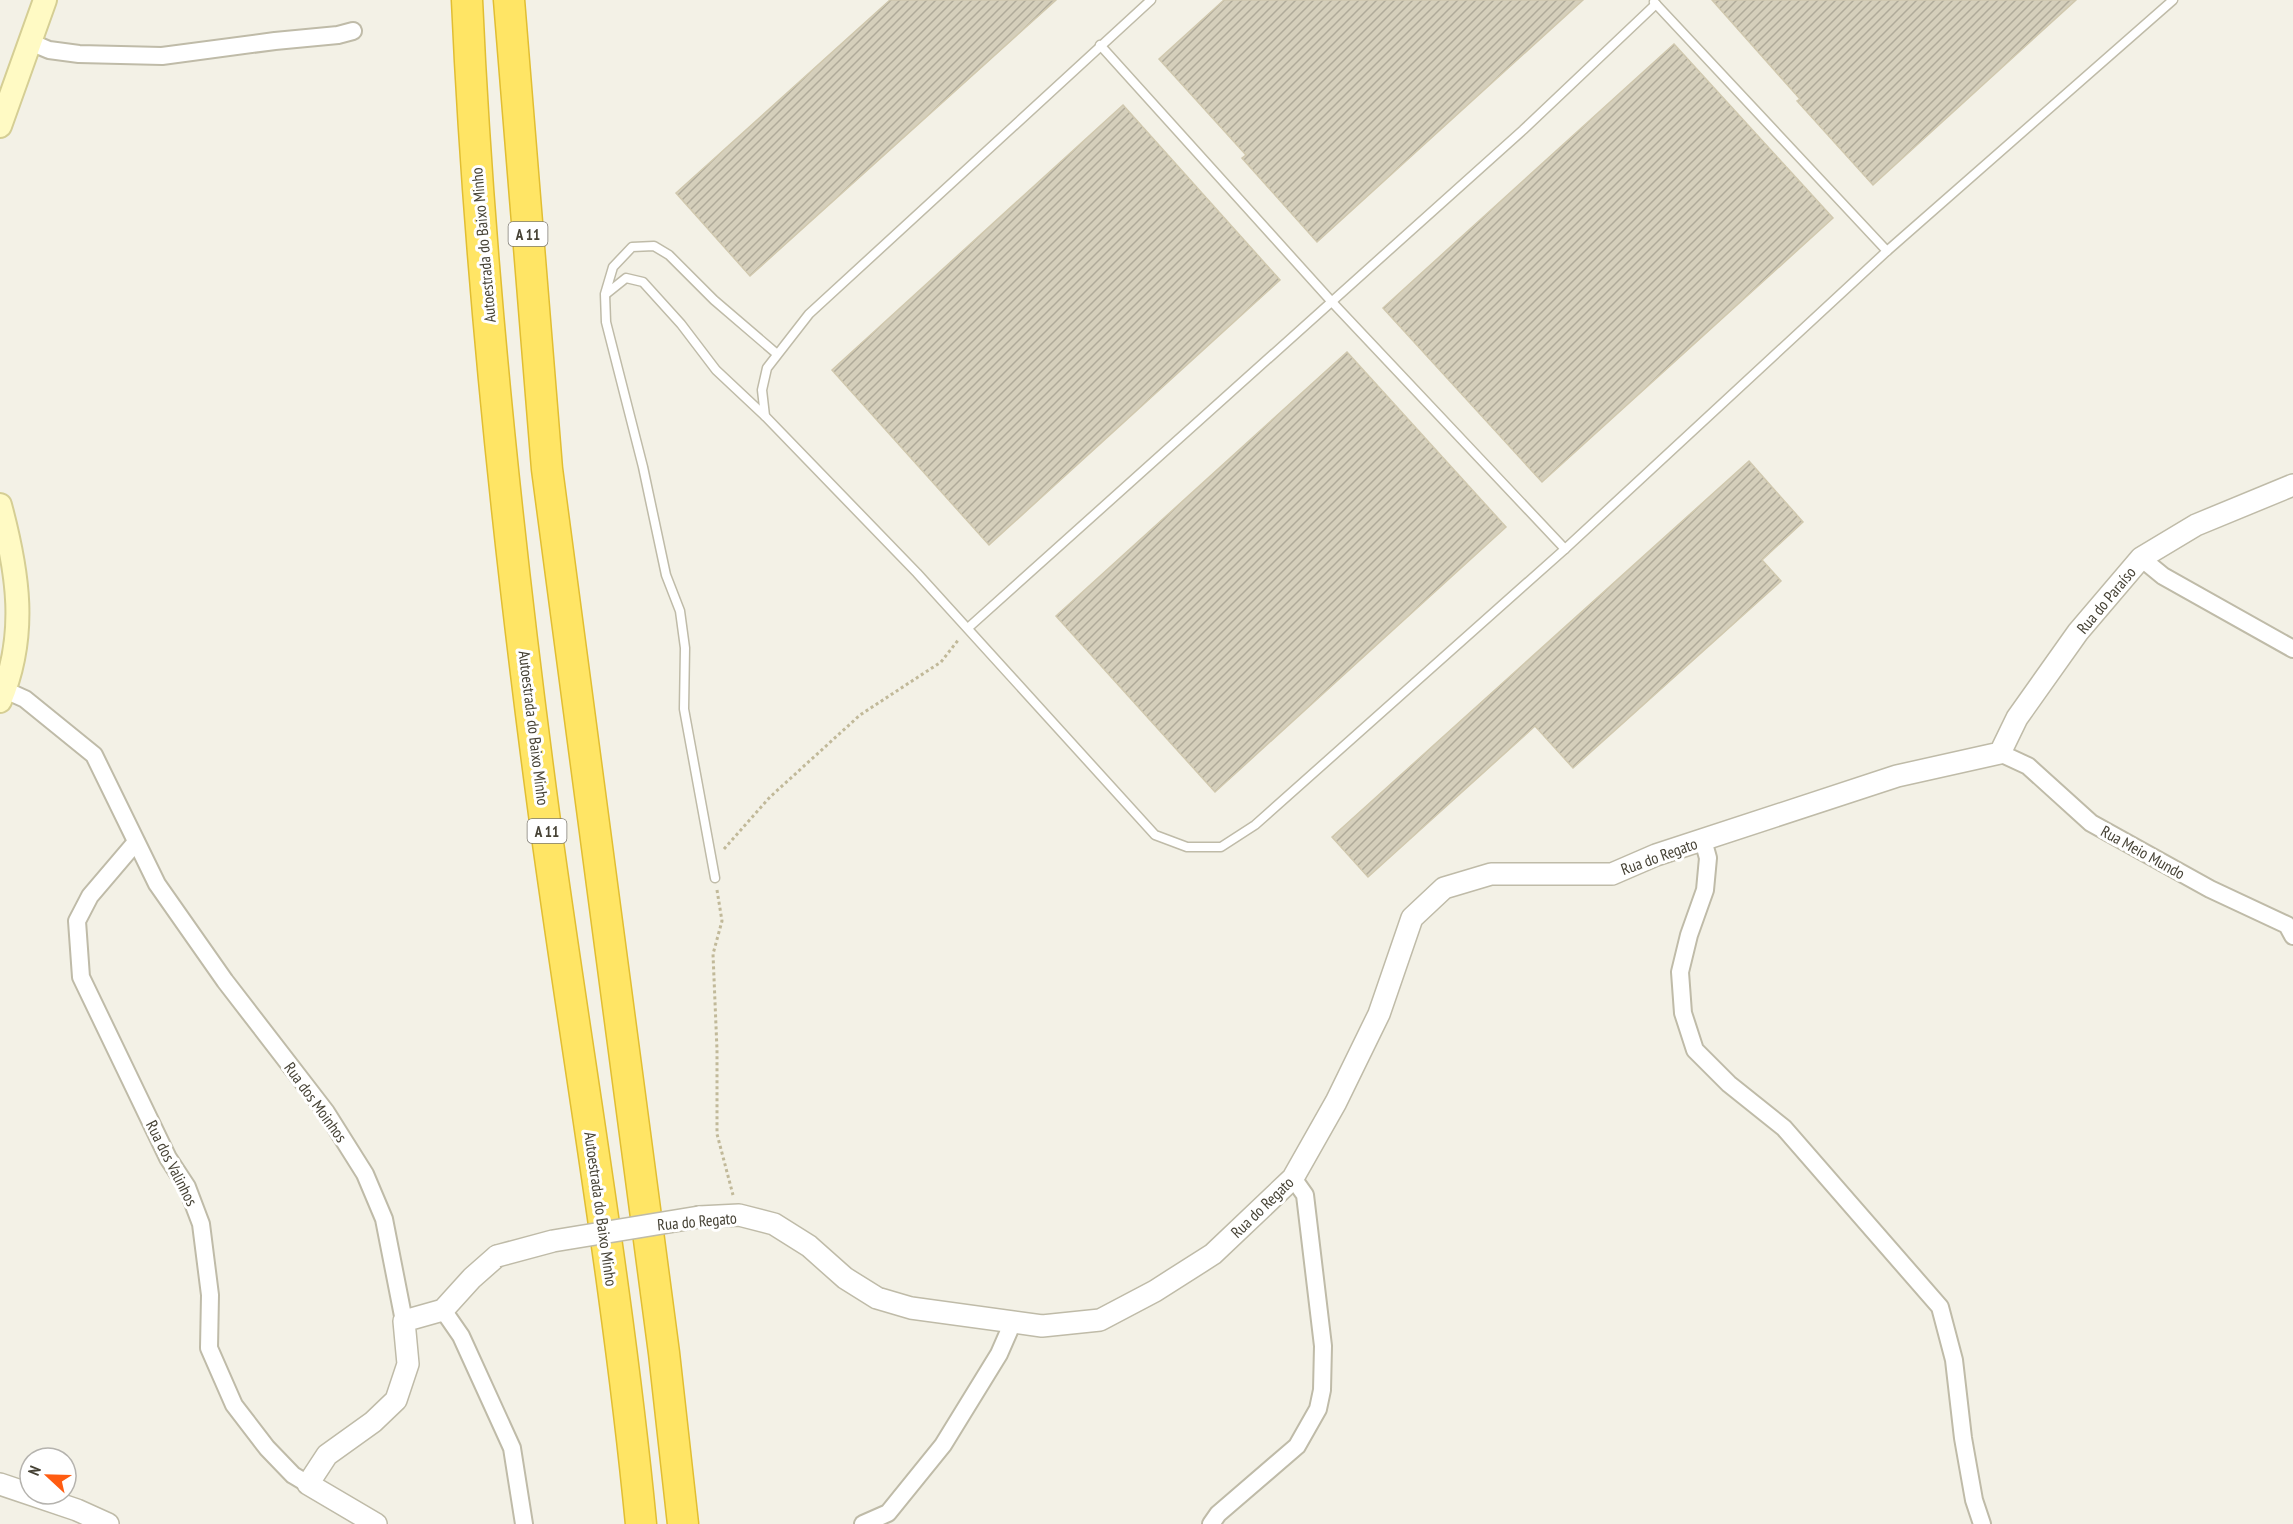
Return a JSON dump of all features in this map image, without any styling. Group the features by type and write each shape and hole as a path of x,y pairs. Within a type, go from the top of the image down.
{"highway":[{"name":"Autoestrada do Baixo Minho","path":"467,0 473,136 509,528 544,813 630,1412 641,1524"},
{"name":"A 11","path":"509,0 547,468 662,1341 683,1524"}],"main road":[{"path":"0,126 45,0"},
{"path":"0,505 16,579 18,614 16,649 2,696"}],"street":[{"path":"30,42 49,50 79,54 162,56 338,35 353,31"},
{"name":"Rua do Paraíso","path":"2000,753 2018,718 2078,632 2141,558 2196,525 2293,485"},
{"path":"2141,558 2163,576 2293,649"},
{"name":"Rua dos Moinhos","path":"2,696 25,699 94,755 157,884 225,981 326,1112 365,1174 384,1219 404,1321 408,1364 396,1400 373,1422 327,1455 308,1484"},
{"name":"Rua do Regato","path":"443,1310 472,1278 497,1256 553,1241 699,1217 739,1215 774,1224 809,1246 844,1278 877,1298 911,1308 1042,1326 1100,1320 1155,1291 1213,1254 1293,1179 1336,1102 1379,1014 1412,918 1444,888 1491,874 1612,874 1656,855 1897,776 2000,753"},
{"name":"Rua Meio Mundo","path":"2000,753 2028,766 2091,823 2210,889 2287,925 2293,936"},
{"path":"1703,840 1708,858 1705,890 1689,935 1680,972 1683,1014 1695,1050 1729,1084 1784,1128 1940,1307 1954,1360 1963,1438 1974,1500 1982,1524"},
{"name":"Rua dos Valinhos","path":"136,842 90,896 77,921 81,977 168,1158 187,1187 201,1224 210,1295 209,1348 234,1405 267,1448 293,1474 308,1484"},
{"path":"1211,1524 1218,1514 1297,1446 1318,1409 1322,1390 1323,1346 1305,1195 1293,1179"},
{"path":"404,1321 443,1310 461,1336 512,1448 524,1524"},
{"path":"863,1524 888,1513 943,1445 999,1354 1013,1322"},
{"path":"0,1484 77,1510 108,1524"},
{"path":"308,1484 376,1524"}],"lane":[{"path":"765,416 762,390 767,368 809,314 1151,0"},
{"path":"605,294 626,278 643,282 681,324 716,370 765,416 917,573 1155,835 1187,847 1221,847 1255,825 1565,549 1887,251 2173,0"},
{"path":"968,628 1523,130 1654,2 1887,251"},
{"path":"1100,45 1332,302 1565,549"},
{"path":"716,878 684,709 685,648 680,611 666,574 643,467 606,322 605,294 613,267 632,247 654,246 669,255 714,300 777,354"}],"path":[{"path":"739,1215 717,1134 717,1050 713,954 722,921 716,878 725,847 770,797 860,715 940,662 968,628"}],"building":[{"path":"890,0 1056,0 750,276 676,193"},
{"path":"1224,0 1583,0 1317,242 1242,158 1246,155 1159,59"},
{"path":"1712,0 2076,0 1873,185 1797,101 1800,99"},
{"path":"1674,44 1833,218 1542,482 1383,308"},
{"path":"1123,105 1280,280 989,545 832,370"},
{"path":"1347,352 1506,527 1215,792 1056,616"},
{"path":"1749,461 1803,522 1762,560 1781,581 1573,768 1535,726 1368,877 1332,837"}]}
